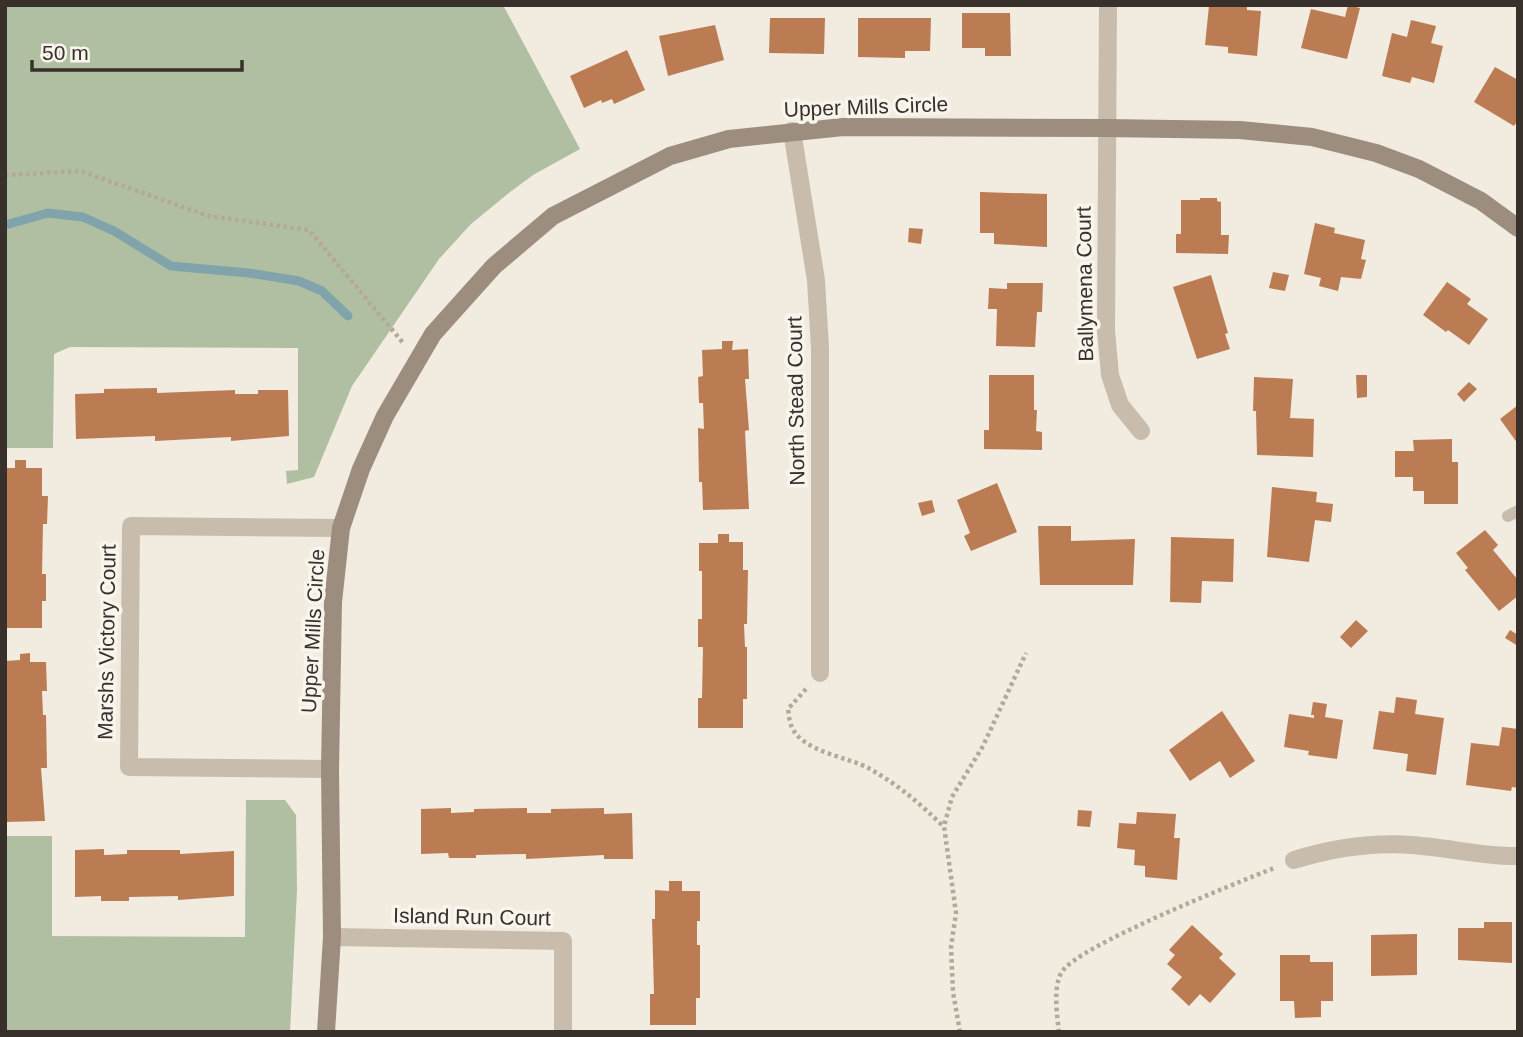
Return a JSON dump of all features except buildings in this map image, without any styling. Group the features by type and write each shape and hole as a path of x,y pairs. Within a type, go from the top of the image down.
{"street":[{"name":"Ballymena Court","path":"1108,5 1106,331 1110,375 1120,405 1141,431"},
{"name":"Upper Mills Circle","path":"327,1032 332,937 330,769 333,602 341,528 361,469 385,416 433,334 494,266 553,216 670,156 729,139 843,127 1107,128 1240,130 1312,137 1376,153 1419,169 1481,201 1518,228"},
{"name":"North Stead Court","path":"792,131 816,280 820,348 820,673"},
{"name":"Marshs Victory Court","path":"330,769 129,767 131,526 341,528"},
{"path":"1294,860 1333,848 1370,844 1411,845 1518,856"},
{"name":"Island Run Court","path":"332,937 563,942 563,1032"}],"path":[{"path":"5,175 80,171 209,216 309,230 417,360"},
{"path":"960,1032 953,992 951,947 956,914 944,826 951,797 983,746 1026,653"},
{"path":"820,673 788,709 791,728 804,740 830,755 867,767 911,795 944,826"},
{"path":"1059,1032 1057,984 1062,971 1073,960 1103,942 1294,860"}],"green space":[{"path":"5,5 503,5 580,149 533,175 510,192 471,224 439,259 352,386 314,477 287,484 286,471 298,470 298,348 70,347 54,354 53,448 5,448"},
{"path":"246,800 285,800 296,815 297,890 290,1032 5,1032 5,836 52,836 52,936 245,937"}],"waterway":[{"path":"5,225 48,213 83,217 114,231 171,266 249,273 299,281 322,291 348,316"}]}
